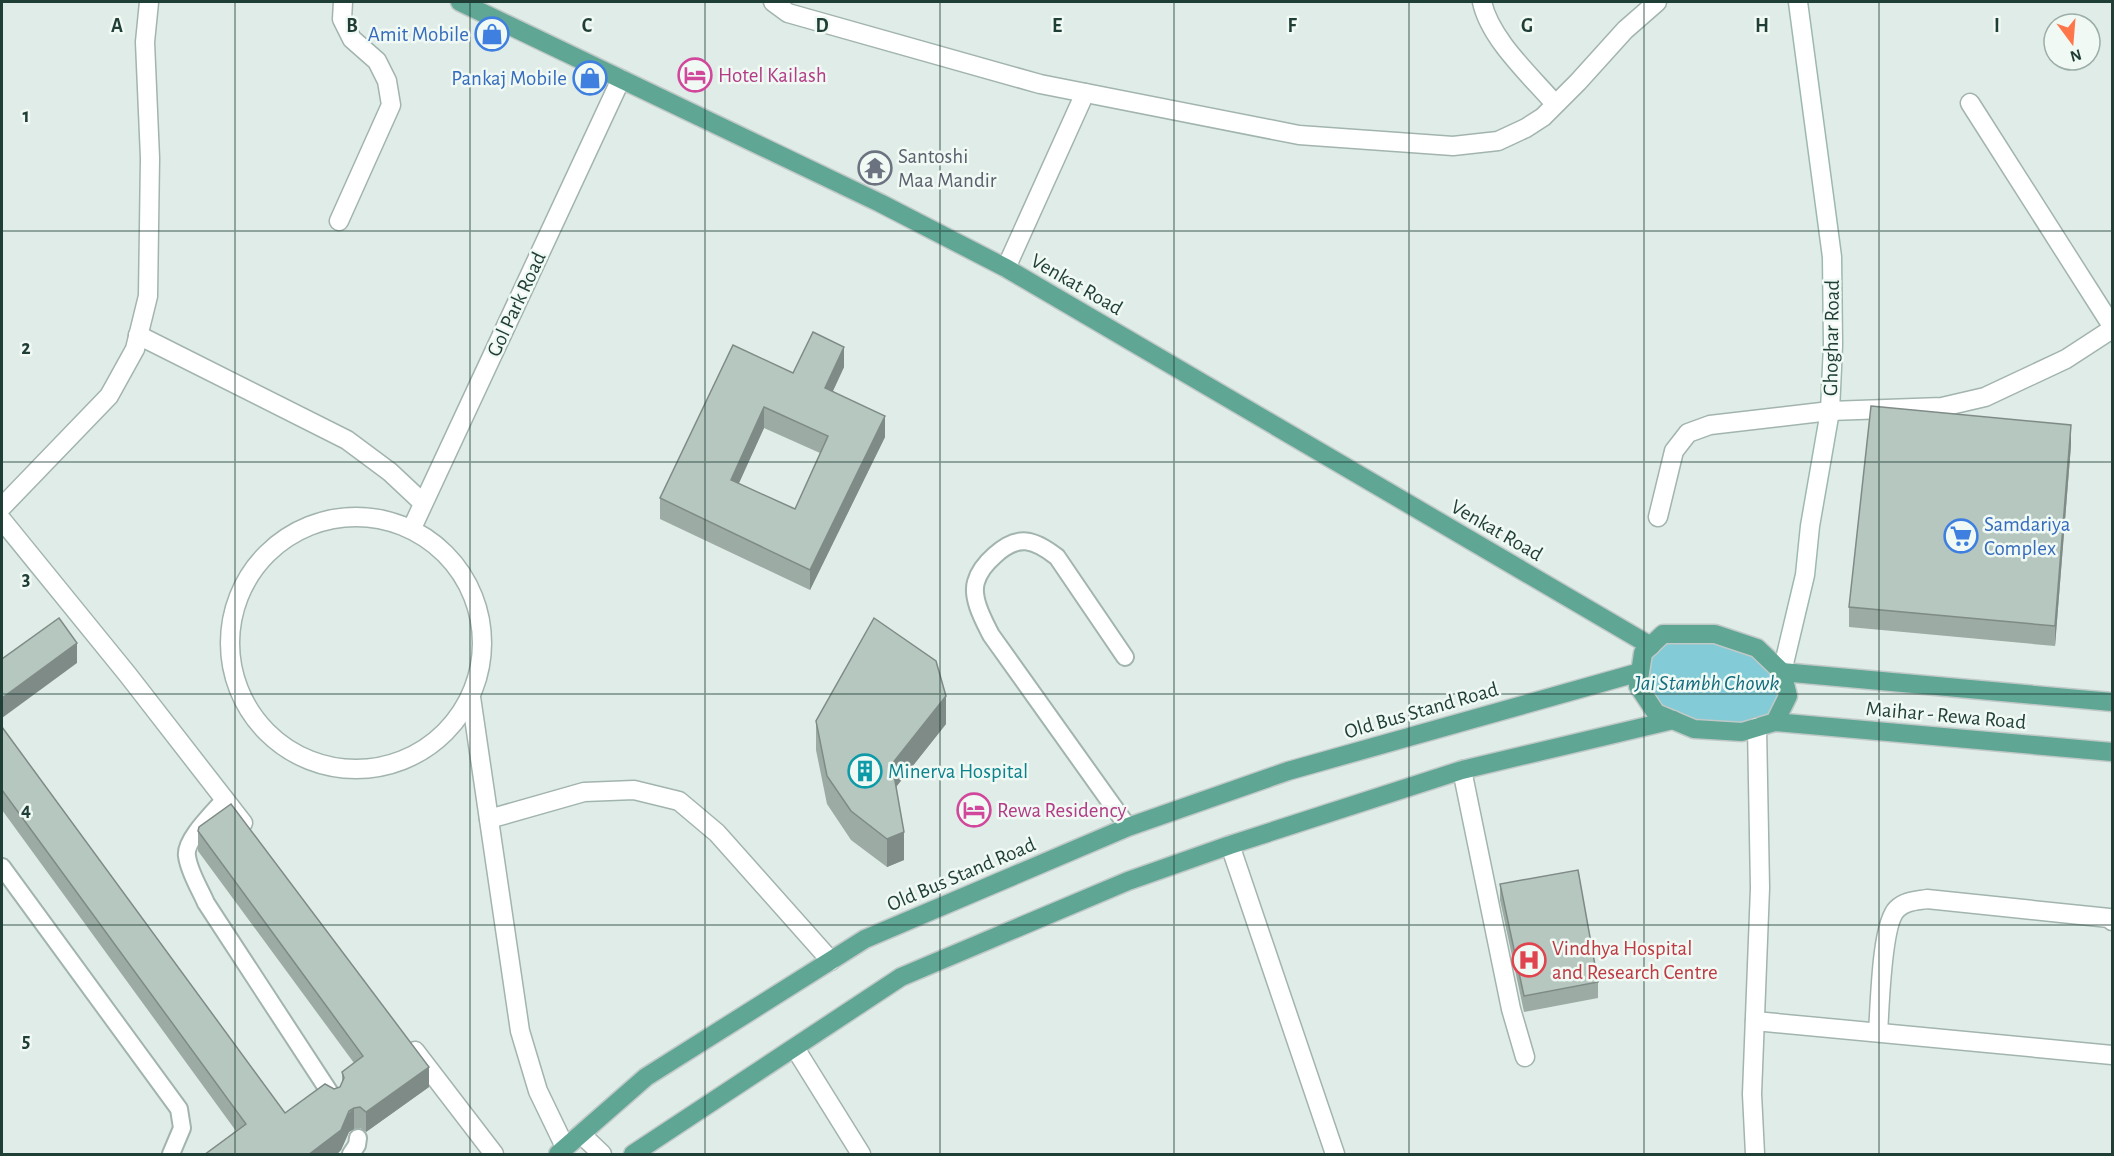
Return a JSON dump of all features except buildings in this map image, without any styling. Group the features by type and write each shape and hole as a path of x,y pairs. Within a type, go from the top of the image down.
{"main road":[{"name":"Venkat Road","path":"470,3 621,80 880,203 1006,268 1651,646"},
{"path":"1663,634 1714,634 1757,648 1782,672 1788,696 1775,722 1742,732 1694,729 1656,713 1638,686 1643,653 1651,646 1663,634"},
{"name":"Old Bus Stand Road","path":"561,1151 646,1077 865,939 1128,827 1287,771 1640,672"},
{"name":"Maihar - Rewa Road","path":"1782,672 2112,702"},
{"path":"633,1155 901,977 1128,881 1230,845 1462,770 1673,720"},
{"name":"Maihar - Rewa Road","path":"1775,722 2112,752"}],"street":[{"path":"2,507 109,396 135,349 148,296 150,158 145,42 149,2"},
{"path":"339,220 391,105 387,81 377,61 352,39 342,19 343,2"},
{"path":"773,2 788,13 1040,84 1299,135 1453,146 1498,141 1543,117 1625,30 1657,2"},
{"path":"1482,2 1484,12 1504,46 1555,104"},
{"name":"Ghoghar Road","path":"1782,672 1805,575 1809,526 1830,411 1833,345 1832,257 1798,2"},
{"name":"Gol Park Road","path":"412,528 621,80"},
{"path":"1006,268 1085,93"},
{"path":"1658,517 1674,451 1688,433 1710,425 1830,411 1942,407 1985,397 2066,359 2112,327 1970,103"},
{"path":"138,335 347,440 390,472 423,503"},
{"path":"471,697 441,737 398,763 349,770 300,758 260,728 235,685 228,636 240,587 270,547 314,522 363,515 412,528 451,558 477,600 483,649 471,697 519,1031 538,1091 561,1151"},
{"path":"2,520 253,836"},
{"path":"1755,1155 1752,1094 1760,888 1757,727"},
{"path":"1462,770 1511,1009 1525,1057"},
{"path":"489,819 584,792 634,790 679,801 717,833 831,961"},
{"path":"1230,845 1335,1155"},
{"path":"1878,1032 1886,931 1894,911 1906,902 1927,899 2109,918 2112,921"},
{"path":"1755,1021 2112,1055"},
{"path":"402,1033 494,1155"},
{"path":"795,1048 861,1155"},
{"path":"581,1134 602,1155"}],"lane":[{"path":"1125,657 1057,557 1041,545 1027,541 1007,544 985,564 975,583 978,609 991,635 1128,827"},
{"path":"225,799 189,842 186,854 194,876 206,903 334,1098"},
{"path":"2,867 179,1109 182,1128 171,1155"},
{"path":"351,1155 358,1138"}],"water":[{"name":"Jai Stambh Chowk","path":"1663,634 1715,634 1782,672 1775,722 1742,732 1656,713 1638,686 1643,653"}],"place":[{"name":"Amit Mobile","path":"492,34"},
{"name":"Hotel Kailash","path":"695,75"},
{"name":"Pankaj Mobile","path":"590,78"},
{"name":"Santoshi Maa Mandir","path":"875,168"},
{"name":"Samdariya Complex","path":"1961,536"},
{"name":"Minerva Hospital","path":"865,771"},
{"name":"Rewa Residency","path":"974,810"},
{"name":"Vindhya Hospital and Research Centre","path":"1529,960"}]}
